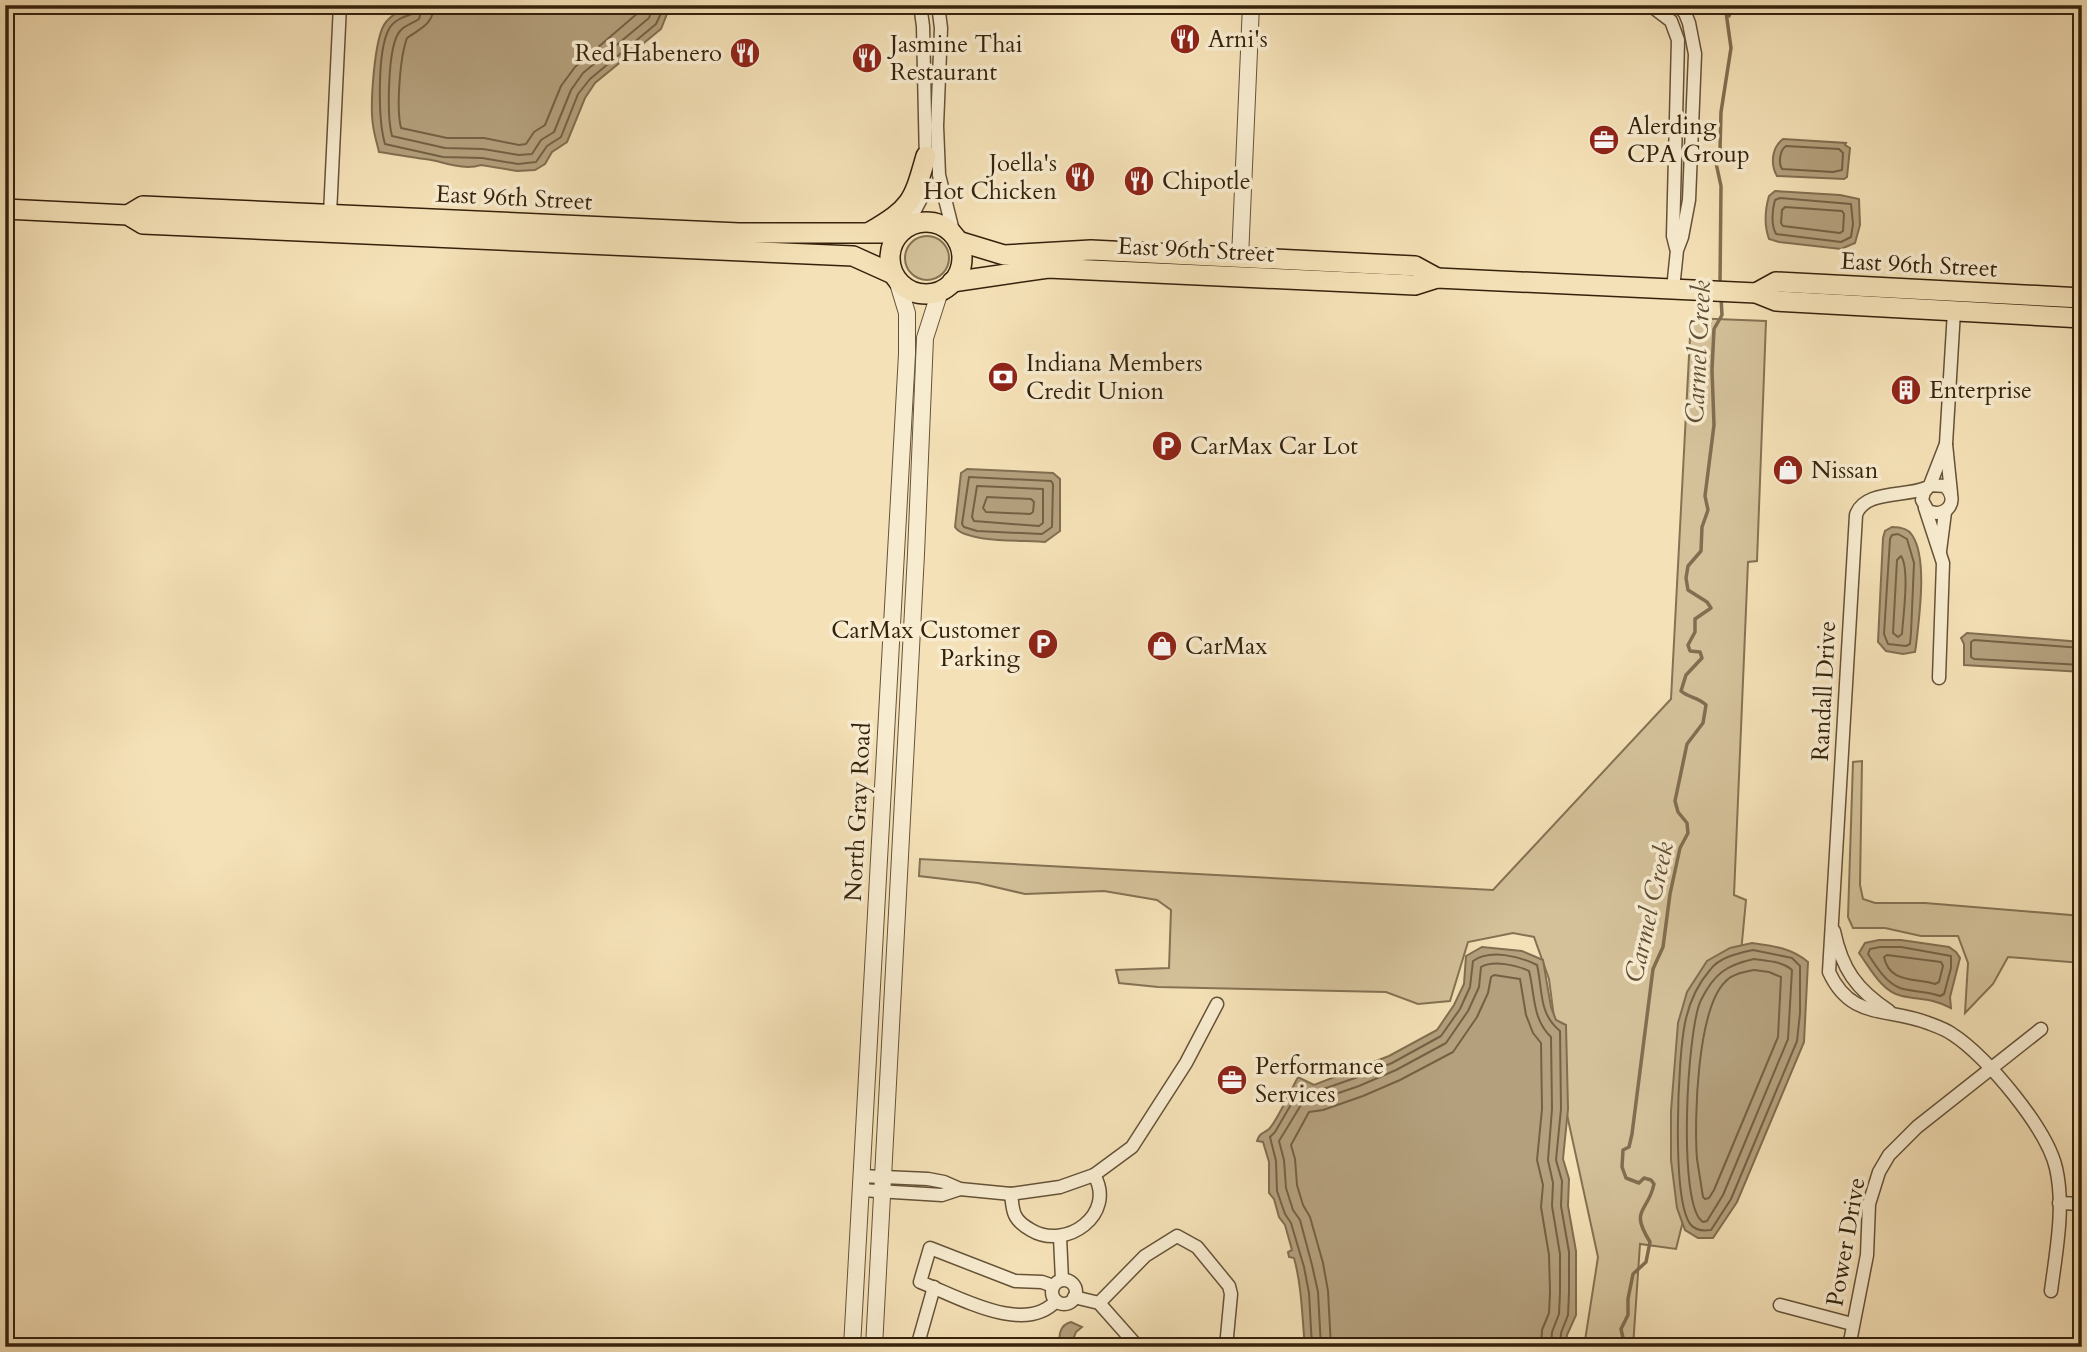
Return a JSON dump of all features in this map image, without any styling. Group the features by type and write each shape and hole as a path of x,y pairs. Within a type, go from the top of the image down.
{"main road":[{"path":"869,232 906,208 914,196 926,156"},
{"name":"East 96th Street","path":"128,215 143,206 739,233 903,230"},
{"name":"East 96th Street","path":"5,209 128,215 143,224 853,256 895,277"},
{"path":"931,222 947,229 956,238 961,262 946,286 917,293 895,277 890,252 903,230 914,223 931,222"},
{"name":"East 96th Street","path":"956,238 1004,255 1091,250 1415,266 1437,278"},
{"name":"East 96th Street","path":"946,286 1048,268 1415,285 1437,278 1756,293 1776,301 1858,306 1880,300 1943,302 1951,299 2082,298"},
{"name":"East 96th Street","path":"1756,293 1776,282 2082,318"}],"street":[{"path":"330,214 340,5"},
{"path":"903,230 927,184 923,26 920,5"},
{"path":"938,5 939,176 956,238"},
{"path":"1240,258 1251,5"},
{"path":"1650,5 1671,21 1678,40 1674,236 1682,290"},
{"path":"1677,5 1685,13 1689,23 1695,54 1689,200 1677,250"},
{"name":"North Gray Road","path":"852,1347 906,354 907,313 895,277"},
{"name":"North Gray Road","path":"874,1347 925,338 946,286"},
{"path":"1939,678 1944,580 1940,551 1945,512 1951,503 1946,444 1955,301"},
{"path":"1940,551 1933,539 1922,496 1946,444"},
{"path":"1928,487 1940,484 1951,493"},
{"name":"Randall Drive","path":"1928,487 1868,500 1858,509 1856,515 1832,921 1839,952 1848,973 1875,1001 1892,1013 1926,1022 1951,1033 1992,1069 2044,1139 2056,1168 2059,1203 2051,1291"},
{"path":"1899,495 1937,514 1945,512"},
{"path":"861,1183 883,1184 928,1179 960,1189 1011,1194 1060,1187 1094,1175 1132,1147 1186,1063 1217,1004"},
{"name":"Power Drive","path":"1849,1347 1864,1272 1869,1204 1878,1172 1896,1145 2041,1029"},
{"path":"1011,1194 1014,1215 1022,1225 1046,1237 1060,1237 1072,1234 1093,1215 1100,1196 1094,1175"},
{"path":"2059,1203 2082,1204"},
{"path":"1099,1303 1145,1256 1177,1236 1197,1247 1229,1286 1231,1305 1226,1347"},
{"path":"1060,1237 1058,1283 1053,1296 1056,1301 1066,1303 1074,1297"},
{"path":"1056,1301 1043,1312 1032,1316 1014,1315 992,1310 920,1282 930,1248 1015,1281 1069,1282 1074,1287 1074,1297"},
{"path":"917,1347 934,1287"},
{"path":"1074,1297 1099,1303 1138,1347"},
{"path":"1780,1306 1852,1324"}],"shaded area":[{"path":"927,236 936,237 943,242 948,249 948,267 943,274 936,279 927,280 918,279 911,274 906,267 905,258 906,249 911,242 918,237"},
{"path":"1691,318 1766,321 1757,561 1748,562 1734,895 1746,900 1735,1015 1676,1249 1640,1244 1633,1347 1584,1347 1598,1257 1566,1110 1549,979 1534,937 1513,933 1468,942 1450,1001 1418,1004 1386,992 1158,987 1119,983 1116,970 1169,968 1171,910 1157,900 1104,891 1025,894 978,883 919,876 920,859 1493,890 1671,699"},
{"path":"1862,761 1860,885 1863,899 1875,903 1925,903 2082,916 2082,963 2008,957 1993,984 1965,1013 1968,963 1958,936 1921,936 1885,928 1853,928 1848,917 1853,762"}],"water":[{"path":"419,5 675,5 667,14 661,29 595,83 585,98 567,142 552,152 545,164 535,170 517,171 481,165 460,166 379,152 372,116 378,41 389,18"},
{"path":"1783,139 1846,143 1850,148 1847,177 1777,176 1773,156 1776,146"},
{"path":"1775,191 1840,195 1859,199 1860,225 1855,243 1841,249 1769,239 1766,212 1769,196"},
{"path":"967,469 1053,473 1060,479 1060,531 1045,542 996,540 961,532 955,527 961,473"},
{"path":"1892,527 1904,528 1912,535 1920,558 1920,605 1915,652 1903,654 1886,651 1878,642 1883,538 1885,531"},
{"path":"1967,633 2082,642 2082,672 1964,665 1964,644 1961,638"},
{"path":"1901,940 1949,947 1956,952 1960,958 1950,997 1951,1008 1888,990 1859,953 1865,943"},
{"path":"1752,943 1789,951 1808,962 1804,1042 1737,1202 1713,1238 1698,1238 1685,1230 1677,1208 1671,1160 1671,1111 1678,1023 1687,992 1707,961 1730,948"},
{"path":"1482,947 1522,951 1543,960 1551,1007 1556,1020 1566,1025 1568,1109 1563,1159 1569,1179 1568,1206 1576,1251 1576,1315 1567,1335 1566,1347 1305,1347 1297,1269 1294,1258 1289,1257 1288,1252 1292,1250 1285,1225 1269,1193 1269,1162 1263,1142 1257,1141 1258,1138 1272,1125 1298,1077 1314,1085 1389,1056 1437,1030 1464,984 1466,956"},
{"path":"1071,1322 1082,1327 1076,1332 1072,1342 1075,1347 1059,1347 1062,1328"}],"waterway":[{"name":"Carmel Creek","path":"1720,286 1721,186 1716,163 1720,150 1721,112 1731,48 1725,5"},
{"path":"1729,16 1733,5"},
{"name":"Carmel Creek","path":"1625,1347 1621,1329 1628,1315 1633,1274 1646,1262 1650,1242 1640,1216 1654,1184 1644,1178 1639,1183 1626,1178 1622,1167 1623,1150 1629,1147 1632,1134 1653,969 1663,947 1680,848 1688,833 1687,823 1678,812 1675,801 1687,744 1703,723 1706,705 1681,691 1686,675 1702,658 1700,652 1690,651 1688,645 1695,632 1695,619 1711,608 1707,602 1688,590 1686,578 1688,566 1701,551 1702,527 1708,510 1705,496 1714,425 1714,329 1722,315 1721,297"}],"place":[{"name":"Arni's","path":"1185,39"},
{"name":"Red Habenero","path":"745,53"},
{"name":"Jasmine Thai Restaurant","path":"867,58"},
{"name":"Alerding CPA Group","path":"1604,140"},
{"name":"Joella's Hot Chicken","path":"1080,177"},
{"name":"Chipotle","path":"1139,181"},
{"name":"Indiana Members Credit Union","path":"1003,377"},
{"name":"Enterprise","path":"1906,390"},
{"name":"CarMax Car Lot","path":"1167,446"},
{"name":"Nissan","path":"1788,470"},
{"name":"CarMax Customer Parking","path":"1043,644"},
{"name":"CarMax","path":"1162,646"},
{"name":"Performance Services","path":"1232,1080"}]}
